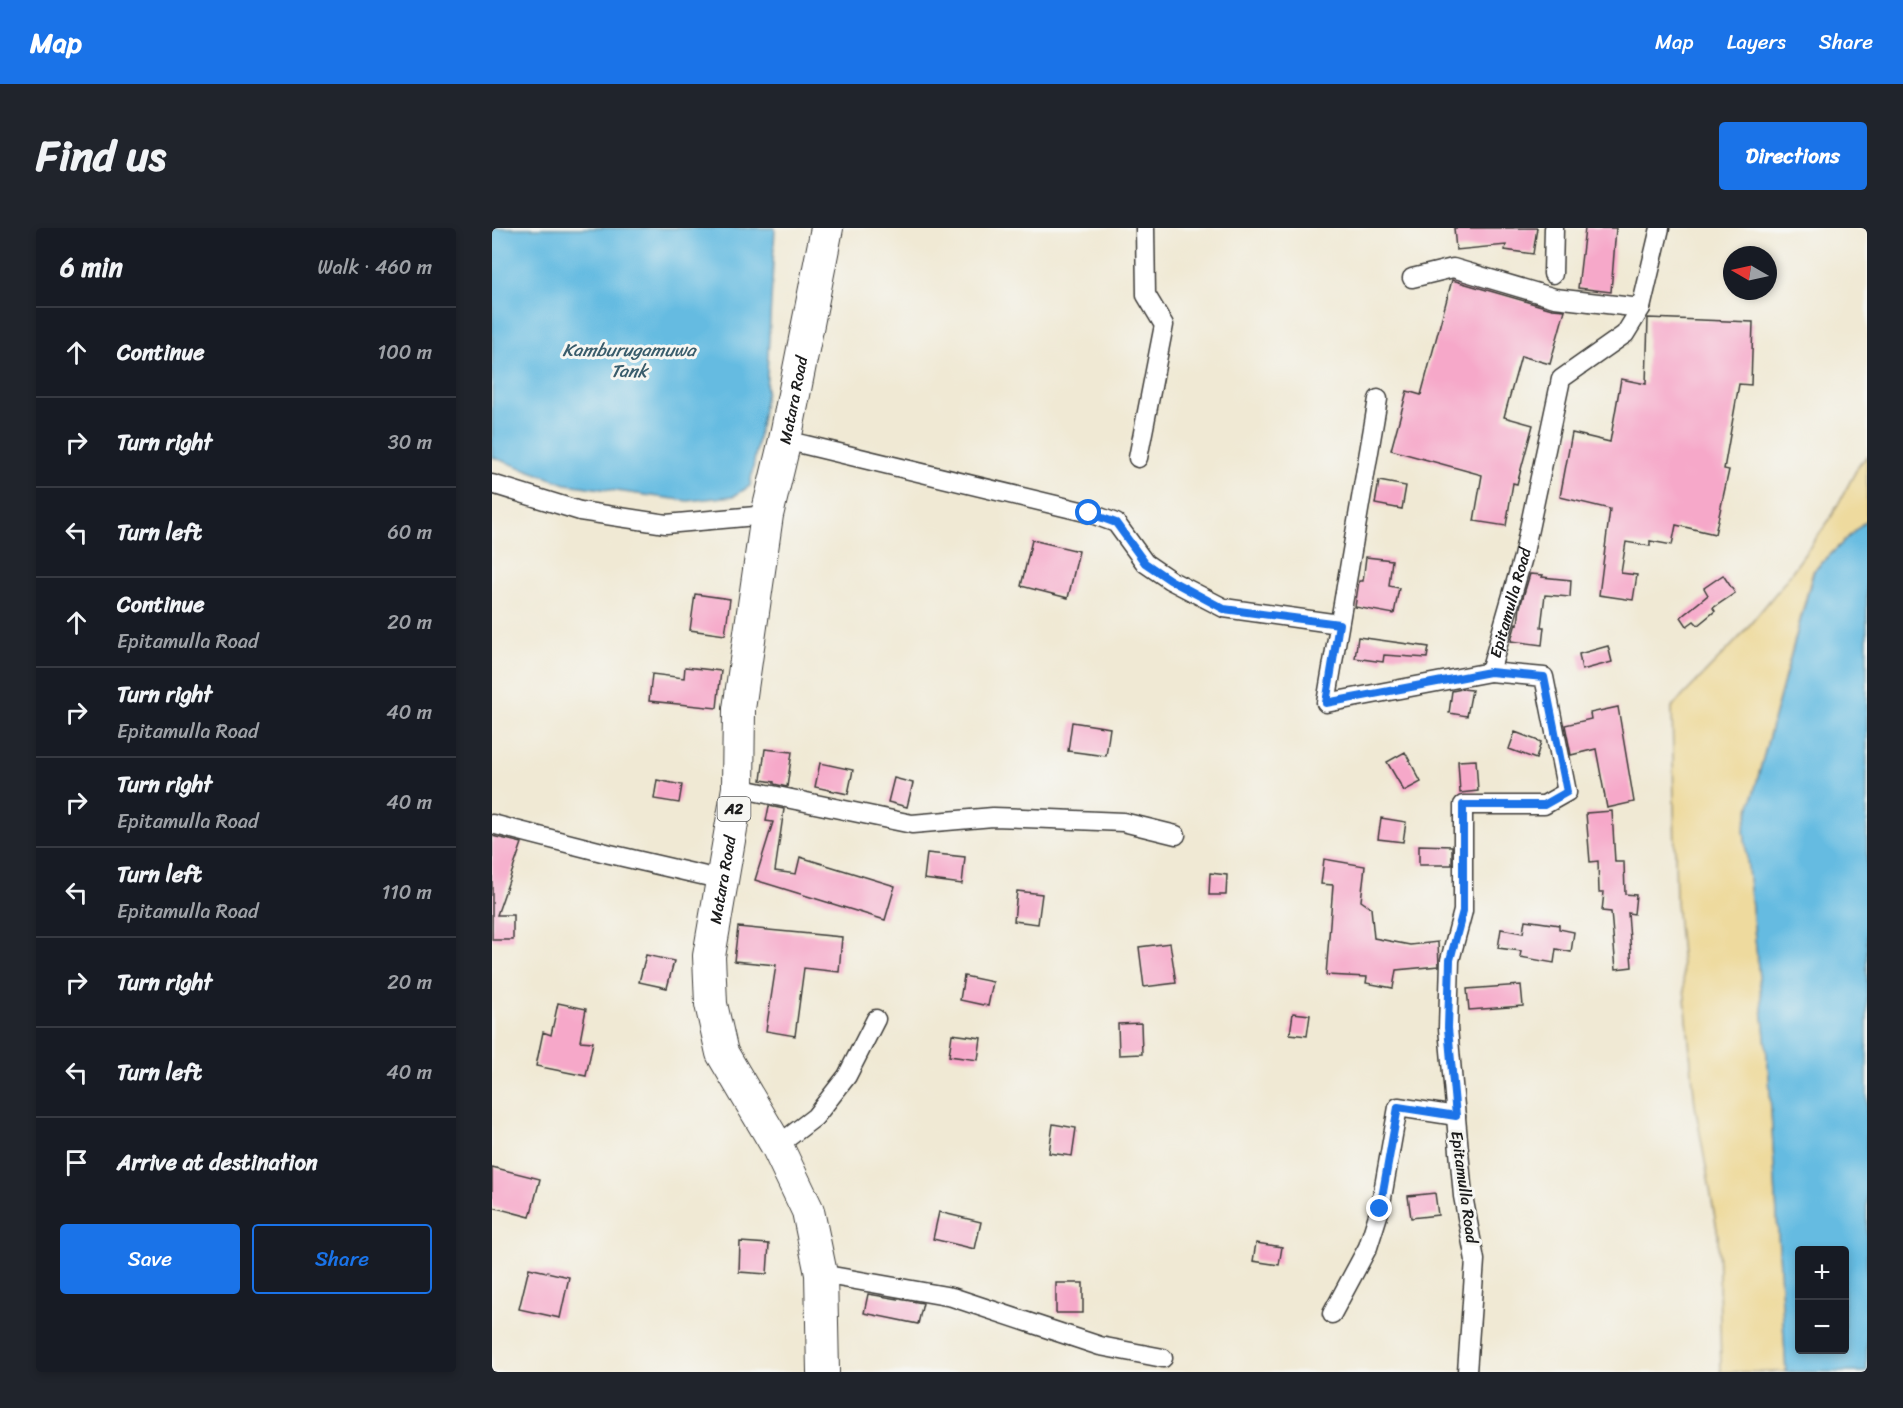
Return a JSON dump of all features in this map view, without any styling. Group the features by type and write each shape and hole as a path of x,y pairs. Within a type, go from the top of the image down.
{"highway":[{"name":"Matara Road","path":"823,1372 821,1274 808,1211 777,1146 722,1053 711,1005 709,956 738,788 739,709 767,515 785,440 827,228"}],"street":[{"path":"1138,458 1164,325 1146,295 1145,228"},
{"path":"1553,274 1554,228"},
{"name":"Epitamulla Road","path":"1467,1372 1475,1260 1463,1196 1448,1028 1450,960 1463,911 1463,805 1544,805 1567,792 1544,677 1490,672 1523,557 1561,379 1625,334 1641,308 1660,228"},
{"path":"1412,278 1453,268 1555,298 1641,308"},
{"path":"1378,399 1326,703 1490,672"},
{"path":"785,440 1089,513 1116,523 1145,563 1170,580 1224,609 1339,624"},
{"path":"492,484 580,511 666,524 767,515"},
{"path":"738,788 912,824 993,817 1123,822 1176,835"},
{"path":"492,824 723,880"},
{"path":"777,1146 815,1117 848,1076 876,1019"},
{"path":"1332,1314 1368,1247 1380,1209 1398,1107 1456,1116"},
{"path":"821,1274 952,1297 1100,1346 1163,1358"}],"sand":[{"path":"1867,456 1867,519 1813,571 1744,829 1769,1076 1786,1372 1721,1372 1718,1235 1695,1105 1676,902 1672,707 1738,639 1780,588 1830,519 1859,465"}],"water":[{"name":"Kamburugamuwa Tank","path":"492,228 775,228 766,392 750,486 734,496 688,501 566,484 492,457"},
{"path":"1867,519 1867,1372 1786,1372 1769,1076 1744,829 1814,571"}],"building":[{"path":"1454,228 1537,228 1533,254 1505,250 1506,245 1456,250"},
{"path":"1585,228 1616,228 1611,292 1578,288"},
{"path":"1452,280 1552,309 1565,310 1550,364 1521,356 1504,417 1533,425 1517,484 1513,483 1506,526 1474,521 1482,475 1391,450 1407,391 1421,395"},
{"path":"1648,318 1753,322 1751,385 1739,384 1724,469 1729,470 1715,534 1676,525 1672,545 1650,541 1650,546 1626,542 1621,573 1637,575 1633,600 1599,595 1610,509 1560,497 1572,433 1610,442 1621,379 1646,384"},
{"path":"1379,481 1406,486 1402,509 1375,504"},
{"path":"1032,540 1079,551 1068,598 1021,586"},
{"path":"1366,557 1392,560 1389,586 1399,588 1394,614 1355,607 1359,581 1363,581"},
{"path":"1530,574 1571,580 1570,597 1545,595 1541,627 1544,627 1542,645 1511,641 1516,623 1518,624 1520,607"},
{"path":"1723,575 1735,593 1713,608 1715,611 1698,625 1694,621 1687,626 1681,617 1708,595 1704,588"},
{"path":"695,594 730,599 725,635 690,630"},
{"path":"1358,637 1429,647 1427,658 1384,655 1383,662 1355,658"},
{"path":"1608,646 1612,662 1582,670 1579,654"},
{"path":"685,667 721,671 717,708 649,701 652,674 684,678"},
{"path":"1472,690 1467,716 1449,713 1452,691"},
{"path":"1618,707 1634,802 1607,808 1596,749 1571,755 1565,725 1591,719 1590,713"},
{"path":"1072,722 1110,728 1106,756 1068,751"},
{"path":"1515,732 1541,742 1536,759 1509,749"},
{"path":"765,749 792,752 787,787 761,780"},
{"path":"1405,752 1421,782 1404,791 1387,762"},
{"path":"1476,760 1478,791 1460,793 1458,761"},
{"path":"820,763 853,770 848,794 815,787"},
{"path":"894,778 913,783 907,807 888,802"},
{"path":"657,780 682,785 679,803 654,799"},
{"path":"769,806 784,809 775,871 796,874 800,857 895,886 885,920 755,880 773,822 766,821"},
{"path":"1612,811 1615,862 1624,862 1625,894 1636,895 1634,914 1628,913 1632,967 1616,969 1611,912 1602,911 1604,892 1599,892 1598,861 1590,862 1586,813"},
{"path":"1381,818 1406,822 1403,842 1378,839"},
{"path":"492,836 522,843 497,915 513,915 513,940 492,940"},
{"path":"1419,845 1452,846 1452,865 1419,865"},
{"path":"927,853 965,857 962,884 924,879"},
{"path":"1324,859 1365,866 1361,901 1371,908 1374,938 1410,945 1438,942 1439,966 1396,970 1393,988 1366,983 1367,977 1326,975 1333,885 1321,884"},
{"path":"1210,873 1227,875 1226,895 1209,895"},
{"path":"1017,891 1042,894 1038,924 1014,921"},
{"path":"1525,920 1559,925 1559,929 1574,932 1571,952 1556,949 1554,963 1520,957 1521,951 1498,948 1501,929 1523,933"},
{"path":"738,927 842,937 839,972 804,968 795,1036 766,1031 776,965 734,961"},
{"path":"1170,943 1176,983 1144,987 1139,947"},
{"path":"646,955 674,961 667,988 639,982"},
{"path":"964,976 993,982 988,1006 960,1000"},
{"path":"1521,985 1523,1006 1469,1010 1467,989"},
{"path":"558,1003 586,1009 580,1041 593,1042 586,1076 536,1066 543,1032 551,1035"},
{"path":"1293,1013 1310,1015 1307,1036 1290,1034"},
{"path":"1141,1023 1142,1054 1119,1055 1118,1024"},
{"path":"952,1034 981,1038 978,1060 949,1056"},
{"path":"1053,1124 1076,1128 1072,1156 1049,1153"},
{"path":"492,1167 540,1179 530,1217 492,1207"},
{"path":"1435,1193 1438,1215 1411,1218 1408,1196"},
{"path":"939,1212 981,1222 975,1249 933,1239"},
{"path":"740,1242 769,1244 767,1274 739,1272"},
{"path":"1256,1243 1282,1247 1279,1265 1253,1261"},
{"path":"529,1268 569,1277 560,1318 519,1309"},
{"path":"1056,1283 1083,1283 1083,1313 1056,1313"},
{"path":"868,1294 923,1303 918,1324 864,1313"}],"route":[{"path":"1089,513 1116,523 1145,563 1170,580 1224,609 1339,624 1326,703 1490,672 1544,677 1567,792 1544,805 1463,805 1463,911 1450,960 1448,1028 1456,1116 1398,1107 1380,1209"}]}
